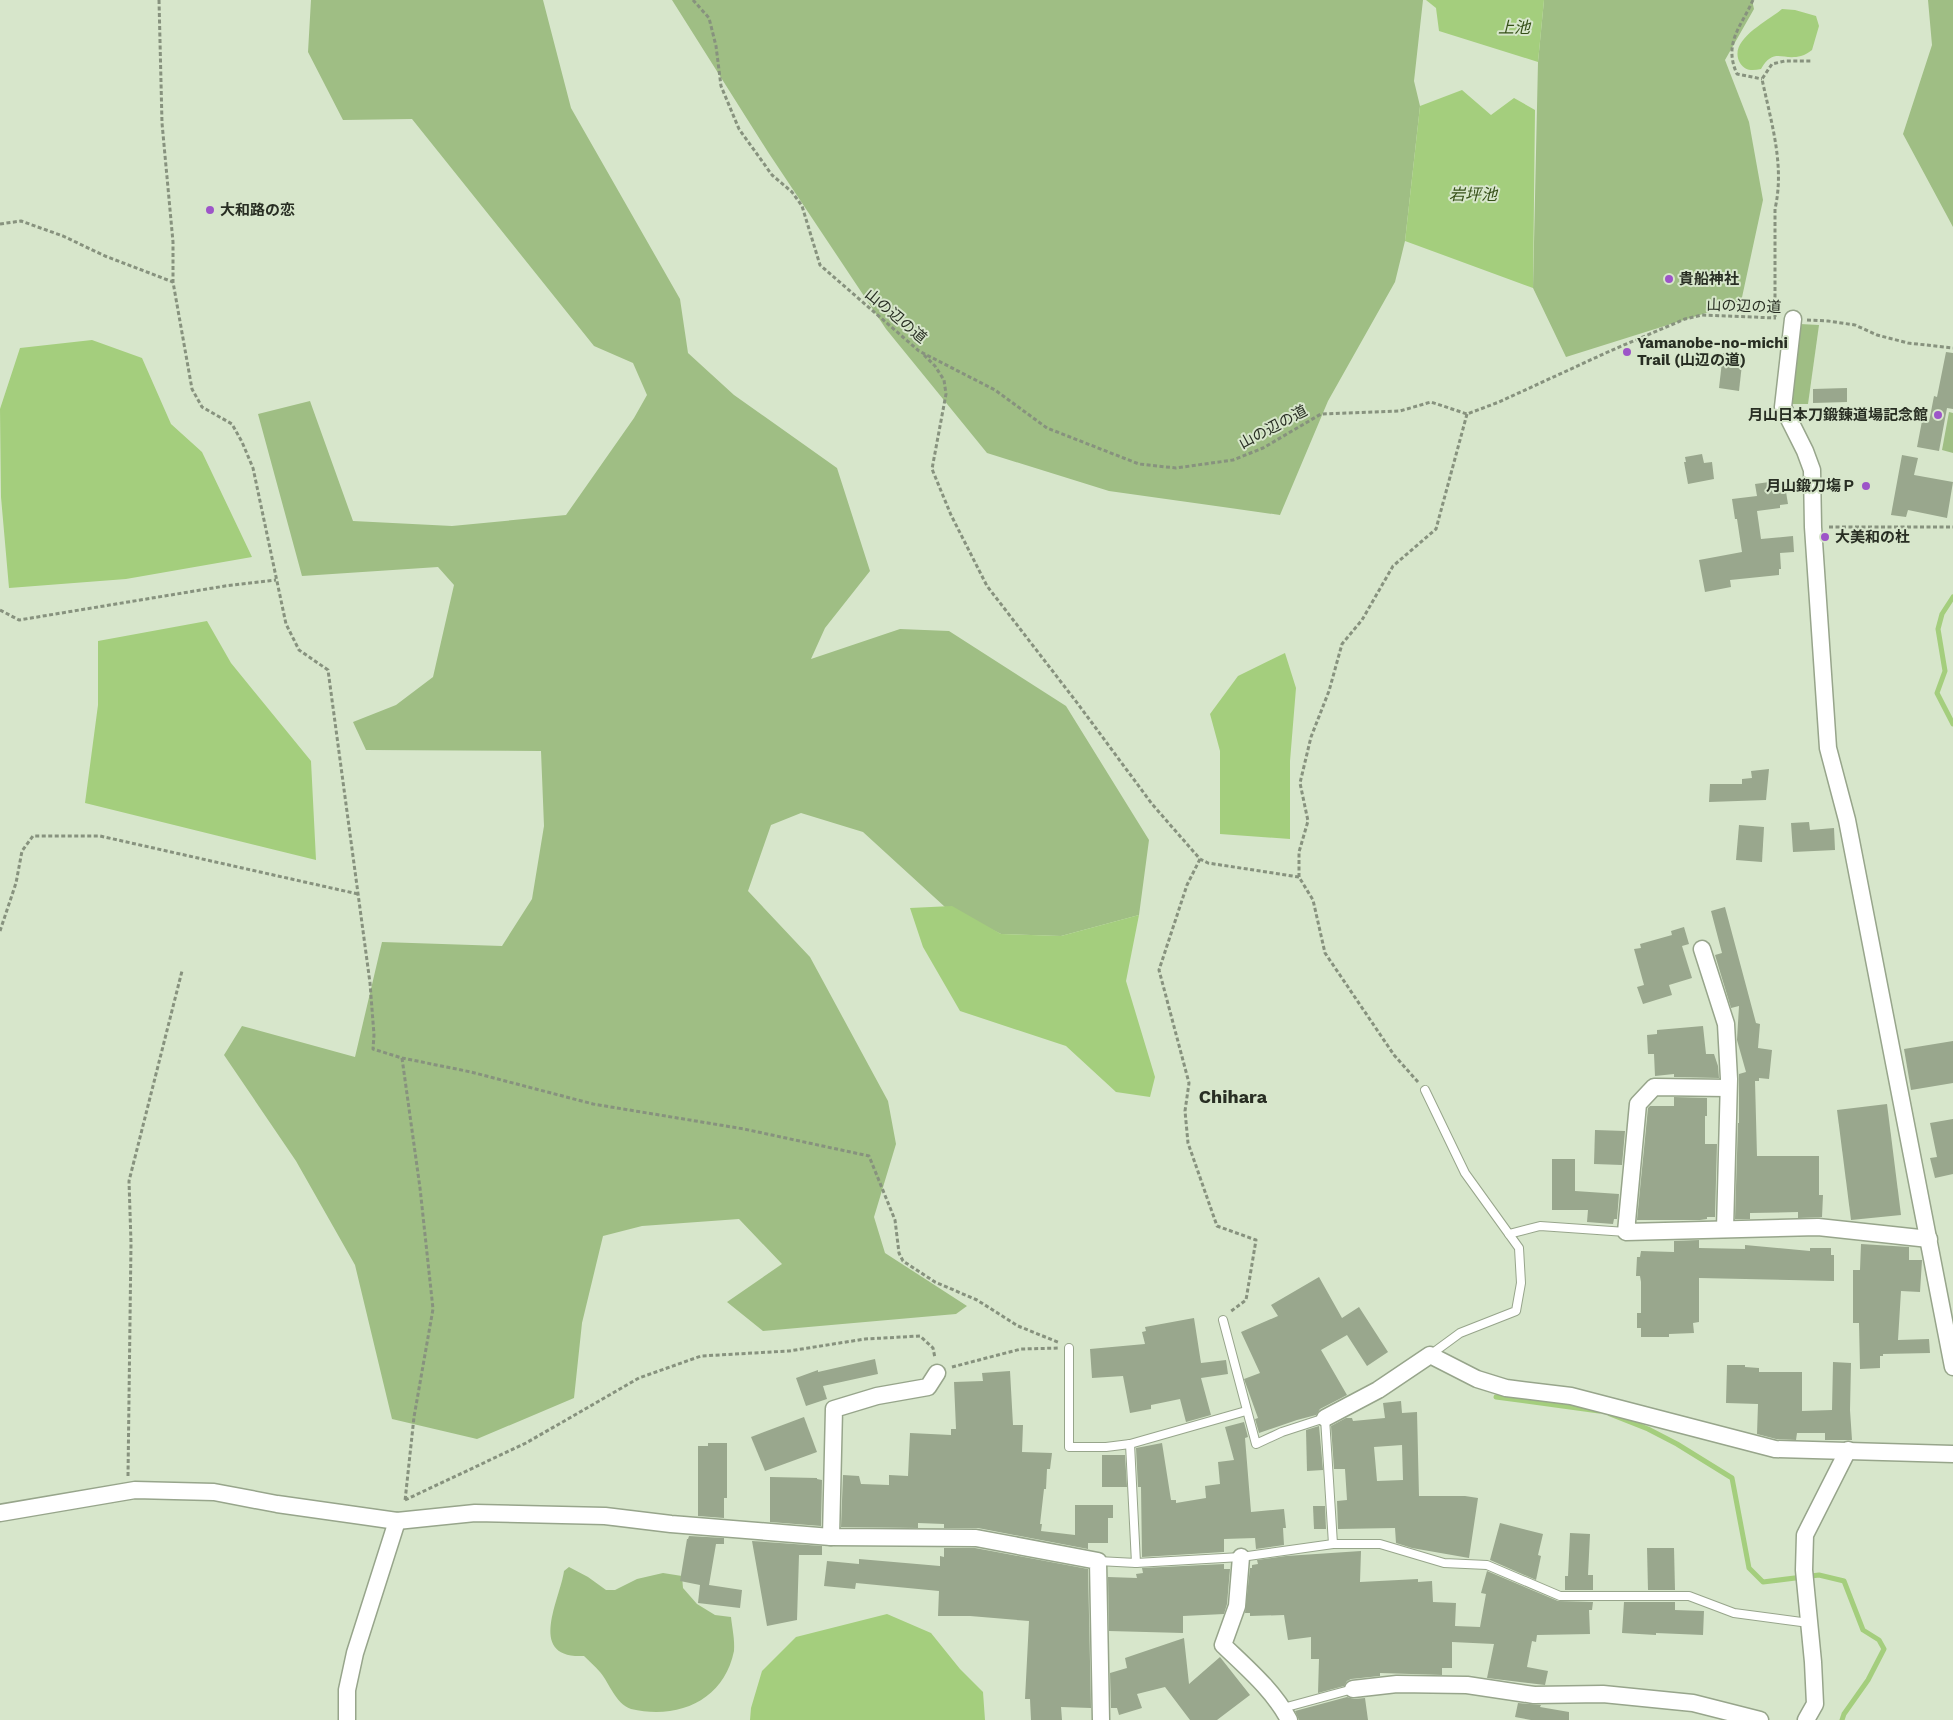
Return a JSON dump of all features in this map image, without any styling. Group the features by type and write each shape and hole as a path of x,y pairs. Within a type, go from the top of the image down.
{"street":[{"path":"1793,319 1782,407 1806,451 1812,470 1828,748 1847,820 1953,1367"},
{"path":"1702,949 1726,1024 1728,1088 1725,1229"},
{"path":"1728,1088 1654,1087 1638,1104 1626,1232 1818,1227 1929,1239"},
{"path":"1325,1418 1378,1390 1430,1355 1477,1379 1506,1388 1571,1396 1775,1450 1848,1450 1953,1454"},
{"path":"831,1537 834,1409 877,1396 928,1387 937,1373"},
{"path":"1806,1720 1815,1704 1814,1662 1804,1570 1805,1535 1848,1450"},
{"path":"0,1513 136,1490 214,1492 277,1504 397,1521 475,1513 605,1516 671,1524 831,1537 976,1538 1098,1561 1101,1720"},
{"path":"347,1720 347,1690 355,1653 397,1521"},
{"path":"1241,1557 1237,1606 1223,1645 1258,1679 1286,1714"},
{"path":"1353,1689 1397,1684 1467,1685 1534,1695 1603,1694 1693,1703 1760,1720"}],"lane":[{"path":"1425,1090 1465,1173 1519,1248 1521,1283 1516,1312 1460,1333 1430,1355"},
{"path":"1508,1234 1540,1226 1626,1232"},
{"path":"1223,1320 1256,1444 1282,1432 1325,1418 1333,1544"},
{"path":"1069,1348 1069,1446 1106,1448 1130,1444 1246,1411"},
{"path":"1130,1444 1136,1563"},
{"path":"1098,1561 1136,1563 1241,1557 1333,1544 1380,1544 1444,1563 1487,1564 1560,1596 1689,1596 1734,1612 1809,1624"},
{"path":"1286,1714 1353,1689"}],"path":[{"path":"159,0 162,122 173,242 173,282 192,389 202,407 232,424 242,442 253,468 286,624 299,650 328,670 370,983 374,1035 373,1049 402,1058 471,1072 626,1111 744,1129 869,1156 895,1220 899,1253 904,1261 935,1282 977,1300 1018,1326 1069,1348"},
{"name":"山の辺の道","path":"693,0 709,18 716,46 720,86 738,129 772,176 792,192 802,206 820,265 918,351 995,390 1047,428 1138,464 1176,468 1233,460 1264,448 1321,414 1400,411 1431,402 1467,414 1499,402 1685,319 1702,315 1846,323 1908,343 1953,348"},
{"path":"1753,0 1733,38 1731,62 1737,74 1762,79"},
{"path":"1776,318 1776,209 1779,193 1779,158 1762,79 1772,64 1785,61 1812,61"},
{"path":"0,224 22,221 173,282"},
{"path":"918,351 935,366 944,380 946,394 932,470 951,514 987,586 1152,804 1200,859 1208,863 1298,877"},
{"path":"1425,1090 1394,1054 1325,953 1313,900 1298,877 1299,852 1308,821 1300,783 1311,737 1329,691 1342,644 1362,620 1393,566 1436,529 1467,414"},
{"path":"1814,528 1953,527"},
{"path":"0,610 18,620 276,580"},
{"path":"0,931 16,883 22,851 33,836 100,836 358,894"},
{"path":"1200,859 1187,885 1159,970 1189,1083 1185,1111 1188,1142 1194,1165 1217,1226 1256,1240 1246,1300 1232,1309 1223,1320"},
{"path":"127,1492 131,1244 129,1180 182,971"},
{"path":"397,1521 405,1500 414,1416 433,1309 420,1188 402,1058"},
{"path":"405,1500 526,1443 639,1378 700,1356 789,1352 865,1338 920,1336 933,1348 937,1373 962,1364 1021,1350 1069,1348"}],"shaded area":[{"path":"311,0 543,0 571,108 680,299 688,353 734,395 837,468 870,571 825,628 811,659 900,629 949,631 1066,706 1149,840 1139,915 1061,936 1001,934 945,907 863,832 801,813 771,825 748,891 810,957 888,1101 896,1144 874,1217 885,1253 967,1306 956,1314 763,1331 727,1302 782,1264 739,1219 642,1226 603,1236 582,1323 574,1398 477,1439 392,1419 355,1265 296,1161 224,1055 242,1026 355,1057 382,942 502,946 532,899 544,826 541,751 366,750 353,722 396,705 433,677 454,585 438,567 302,576 258,414 310,401 353,521 452,526 566,515 634,418 647,395 633,363 594,346 412,119 343,120 308,52"},
{"path":"672,0 1423,0 1414,81 1420,106 1405,241 1395,282 1328,401 1280,515 1109,491 987,453 886,329 768,152"},
{"path":"1544,0 1752,0 1754,9 1725,60 1749,122 1763,200 1741,302 1566,357 1533,288 1538,62"},
{"path":"1928,0 1953,0 1953,227 1903,134 1932,45"},
{"path":"1800,324 1819,325 1808,404 1790,404"},
{"path":"1949,412 1953,413 1953,453 1942,450"},
{"path":"569,1567 588,1577 606,1590 615,1590 637,1579 663,1573 682,1576 683,1588 697,1604 715,1615 731,1617 734,1651 729,1668 720,1682 710,1694 682,1708 649,1712 625,1706 617,1698 600,1672 584,1656 566,1654 556,1648 551,1638 553,1611 564,1571"}],"water":[{"name":"上池","path":"1426,0 1544,0 1538,62 1439,31 1436,8"},
{"path":"1782,9 1795,10 1816,16 1819,26 1812,50 1801,56 1770,58 1761,69 1752,70 1744,68 1737,55 1744,39 1759,25"},
{"name":"岩坪池","path":"1462,90 1491,115 1514,98 1535,110 1533,288 1405,241 1420,106"},
{"path":"92,340 142,358 171,424 202,452 252,557 126,579 9,588 1,497 0,409 20,348"},
{"path":"207,621 231,663 311,761 316,860 85,803 98,705 98,641"},
{"path":"1285,653 1296,688 1290,761 1290,839 1220,834 1220,751 1210,714 1238,676"},
{"path":"952,906 1001,934 1061,936 1139,915 1126,981 1155,1077 1150,1097 1116,1092 1066,1046 960,1011 923,947 910,908"},
{"path":"887,1614 931,1633 960,1669 983,1692 985,1720 750,1720 751,1708 762,1671 796,1637"}],"building":[{"name":"月山日本刀鍛錬道場記念館","path":"1946,352 1953,353 1953,409 1947,408 1939,451 1917,447 1922,421 1929,422 1934,396 1937,397"},
{"path":"1723,353 1743,355 1739,391 1719,388"},
{"path":"1847,388 1847,402 1813,403 1813,389"},
{"path":"1702,454 1704,463 1712,462 1714,479 1688,484 1684,462 1686,462 1685,457"},
{"path":"1902,455 1918,458 1914,475 1953,482 1947,518 1908,510 1906,517 1891,515"},
{"path":"1784,480 1788,504 1780,505 1780,508 1757,511 1761,539 1793,536 1794,552 1780,553 1781,569 1779,569 1779,575 1730,580 1731,587 1705,592 1699,560 1742,552 1732,499 1757,496 1755,484"},
{"path":"1769,769 1766,800 1709,802 1710,784 1742,784 1742,779 1752,778 1751,771"},
{"path":"1809,822 1810,830 1834,828 1835,850 1793,852 1791,823"},
{"path":"1739,825 1764,827 1762,862 1736,860"},
{"path":"1725,907 1756,1023 1760,1024 1758,1048 1772,1050 1769,1079 1759,1078 1759,1081 1755,1081 1757,1156 1819,1156 1819,1195 1823,1195 1822,1217 1798,1218 1798,1212 1750,1213 1750,1219 1735,1219 1739,1074 1746,1072 1737,1040 1739,1006 1731,1008 1715,955 1722,953 1711,911"},
{"path":"1684,927 1689,944 1682,946 1692,978 1669,985 1672,995 1643,1004 1637,987 1644,985 1634,949 1641,948 1640,944 1672,935 1671,931"},
{"path":"1703,1026 1706,1054 1714,1054 1719,1078 1674,1077 1674,1074 1655,1076 1654,1054 1648,1054 1647,1035 1657,1034 1657,1030"},
{"path":"1953,1041 1953,1083 1911,1090 1904,1049"},
{"path":"1674,1097 1707,1098 1705,1144 1717,1144 1715,1217 1707,1217 1707,1219 1700,1220 1637,1220 1648,1108 1650,1106 1674,1106"},
{"path":"1887,1104 1901,1215 1851,1220 1837,1110"},
{"path":"1953,1119 1953,1174 1935,1178 1930,1158 1937,1157 1930,1123"},
{"path":"1595,1130 1625,1131 1622,1165 1594,1164"},
{"path":"1552,1159 1575,1159 1575,1191 1619,1194 1617,1219 1614,1219 1613,1224 1587,1222 1588,1210 1552,1210"},
{"path":"1699,1240 1699,1248 1745,1249 1745,1245 1810,1251 1810,1248 1831,1248 1831,1255 1834,1255 1834,1281 1699,1278 1699,1322 1693,1323 1694,1333 1669,1334 1669,1337 1641,1337 1641,1328 1637,1328 1637,1313 1641,1313 1641,1282 1640,1276 1636,1276 1637,1257 1640,1257 1641,1251 1674,1252 1674,1241"},
{"path":"1861,1244 1909,1247 1909,1260 1922,1260 1920,1292 1901,1291 1898,1340 1929,1339 1930,1353 1883,1354 1883,1356 1880,1356 1880,1368 1860,1369 1859,1323 1853,1323 1853,1270 1860,1270"},
{"path":"1319,1277 1342,1318 1359,1307 1388,1352 1367,1366 1347,1335 1321,1350 1347,1395 1320,1409 1316,1415 1259,1433 1255,1419 1258,1418 1244,1379 1260,1373 1241,1332 1278,1316 1271,1305"},
{"path":"1194,1318 1201,1363 1226,1360 1228,1374 1201,1378 1211,1415 1186,1422 1180,1399 1151,1405 1151,1409 1130,1413 1123,1376 1092,1378 1090,1349 1145,1344 1142,1332 1146,1331 1145,1327"},
{"path":"875,1359 878,1374 823,1386 827,1399 806,1406 796,1378 818,1370 818,1372"},
{"path":"1833,1362 1851,1363 1850,1410 1852,1440 1825,1440 1825,1433 1797,1433 1796,1440 1776,1439 1757,1434 1758,1404 1726,1403 1727,1365 1745,1365 1745,1367 1759,1368 1759,1372 1802,1372 1802,1411 1832,1410"},
{"path":"1010,1371 1013,1425 1023,1425 1022,1452 1052,1453 1050,1469 1047,1469 1046,1489 1044,1489 1041,1531 1075,1535 1075,1505 1113,1505 1113,1518 1108,1518 1108,1543 1088,1543 1088,1549 978,1528 944,1528 944,1524 918,1523 918,1528 841,1527 843,1475 859,1476 861,1484 889,1485 889,1475 908,1476 910,1433 951,1435 951,1429 956,1429 954,1382 983,1381 982,1373"},
{"path":"1401,1401 1402,1413 1417,1412 1419,1496 1465,1496 1478,1498 1469,1558 1412,1548 1396,1543 1395,1528 1338,1529 1337,1501 1347,1500 1345,1469 1334,1469 1331,1426 1346,1418 1352,1418 1353,1421 1385,1418 1383,1403","holes":["1402,1445 1403,1480 1377,1481 1374,1447"]},
{"path":"804,1417 817,1452 765,1471 751,1437"},
{"path":"1244,1422 1248,1437 1245,1438 1251,1512 1284,1509 1286,1528 1283,1528 1284,1545 1256,1549 1255,1538 1224,1539 1224,1552 1142,1557 1141,1487 1138,1487 1136,1448 1162,1443 1171,1500 1176,1500 1176,1503 1206,1498 1205,1486 1220,1484 1218,1462 1234,1460 1225,1427"},
{"path":"1319,1426 1323,1470 1307,1471 1306,1430"},
{"path":"708,1443 727,1443 727,1498 724,1498 724,1518 698,1516 698,1446 708,1446"},
{"path":"1102,1455 1125,1455 1127,1487 1102,1487"},
{"path":"770,1477 817,1478 822,1480 821,1526 770,1522"},
{"path":"1313,1506 1325,1506 1326,1529 1314,1529"},
{"path":"1500,1523 1543,1534 1538,1555 1541,1556 1536,1580 1490,1560"},
{"path":"1570,1533 1590,1534 1588,1575 1593,1575 1593,1590 1565,1590 1565,1576 1568,1576"},
{"path":"689,1536 724,1538 724,1544 716,1544 709,1585 742,1590 740,1608 698,1603 700,1585 680,1581"},
{"path":"752,1541 822,1546 822,1555 799,1555 797,1620 767,1626"},
{"path":"944,1548 975,1548 1088,1569 1091,1708 1061,1707 1062,1720 1031,1720 1030,1699 1025,1699 1029,1621 970,1616 938,1616 939,1591 856,1583 855,1589 824,1586 827,1561 859,1564 859,1559 940,1566 940,1556 944,1557"},
{"path":"1647,1548 1674,1548 1675,1590 1648,1590"},
{"path":"1361,1551 1360,1582 1418,1579 1418,1582 1432,1581 1433,1602 1456,1603 1455,1626 1480,1627 1486,1594 1481,1593 1487,1571 1558,1601 1593,1602 1592,1610 1589,1610 1590,1634 1537,1635 1536,1642 1532,1641 1527,1667 1548,1671 1545,1685 1487,1678 1494,1644 1452,1642 1452,1668 1442,1668 1442,1675 1380,1673 1380,1676 1351,1679 1344,1686 1318,1693 1319,1659 1311,1659 1311,1637 1288,1640 1284,1615 1250,1616 1250,1613 1245,1613 1250,1568 1252,1568 1252,1565 1258,1564 1257,1560"},
{"path":"1224,1564 1224,1569 1230,1569 1227,1604 1224,1614 1183,1616 1183,1633 1109,1631 1108,1577 1137,1578 1136,1574 1143,1573 1142,1568"},
{"path":"1624,1602 1675,1602 1675,1610 1704,1611 1703,1635 1622,1633"},
{"path":"1184,1638 1189,1684 1220,1657 1250,1695 1217,1720 1190,1720 1165,1687 1137,1694 1142,1708 1119,1715 1117,1708 1111,1708 1110,1673 1127,1668 1125,1658"},
{"path":"1347,1697 1354,1699 1365,1698 1368,1720 1299,1720 1295,1711"},
{"path":"1518,1703 1541,1705 1540,1707 1569,1712 1569,1720 1531,1720 1515,1717"}],"waterway":[{"path":"1953,597 1942,614 1938,629 1945,671 1937,693 1953,724"},
{"path":"1496,1397 1599,1411"},
{"path":"1610,1414 1648,1429 1677,1444 1732,1478 1749,1568 1763,1582 1819,1575 1844,1581 1863,1630 1879,1640 1884,1649 1868,1680 1844,1714 1842,1720"}],"place":[{"name":"大和路の恋","path":"210,210"},
{"name":"貴船神社","path":"1669,279"},
{"name":"Yamanobe-no-michi Trail (山辺の道)","path":"1627,352"},
{"name":"月山日本刀鍛錬道場記念館","path":"1938,415"},
{"name":"月山鍛刀塲Ｐ","path":"1866,486"},
{"name":"大美和の杜","path":"1825,537"}],"district":[{"name":"Chihara","path":"1233,1096"}]}
